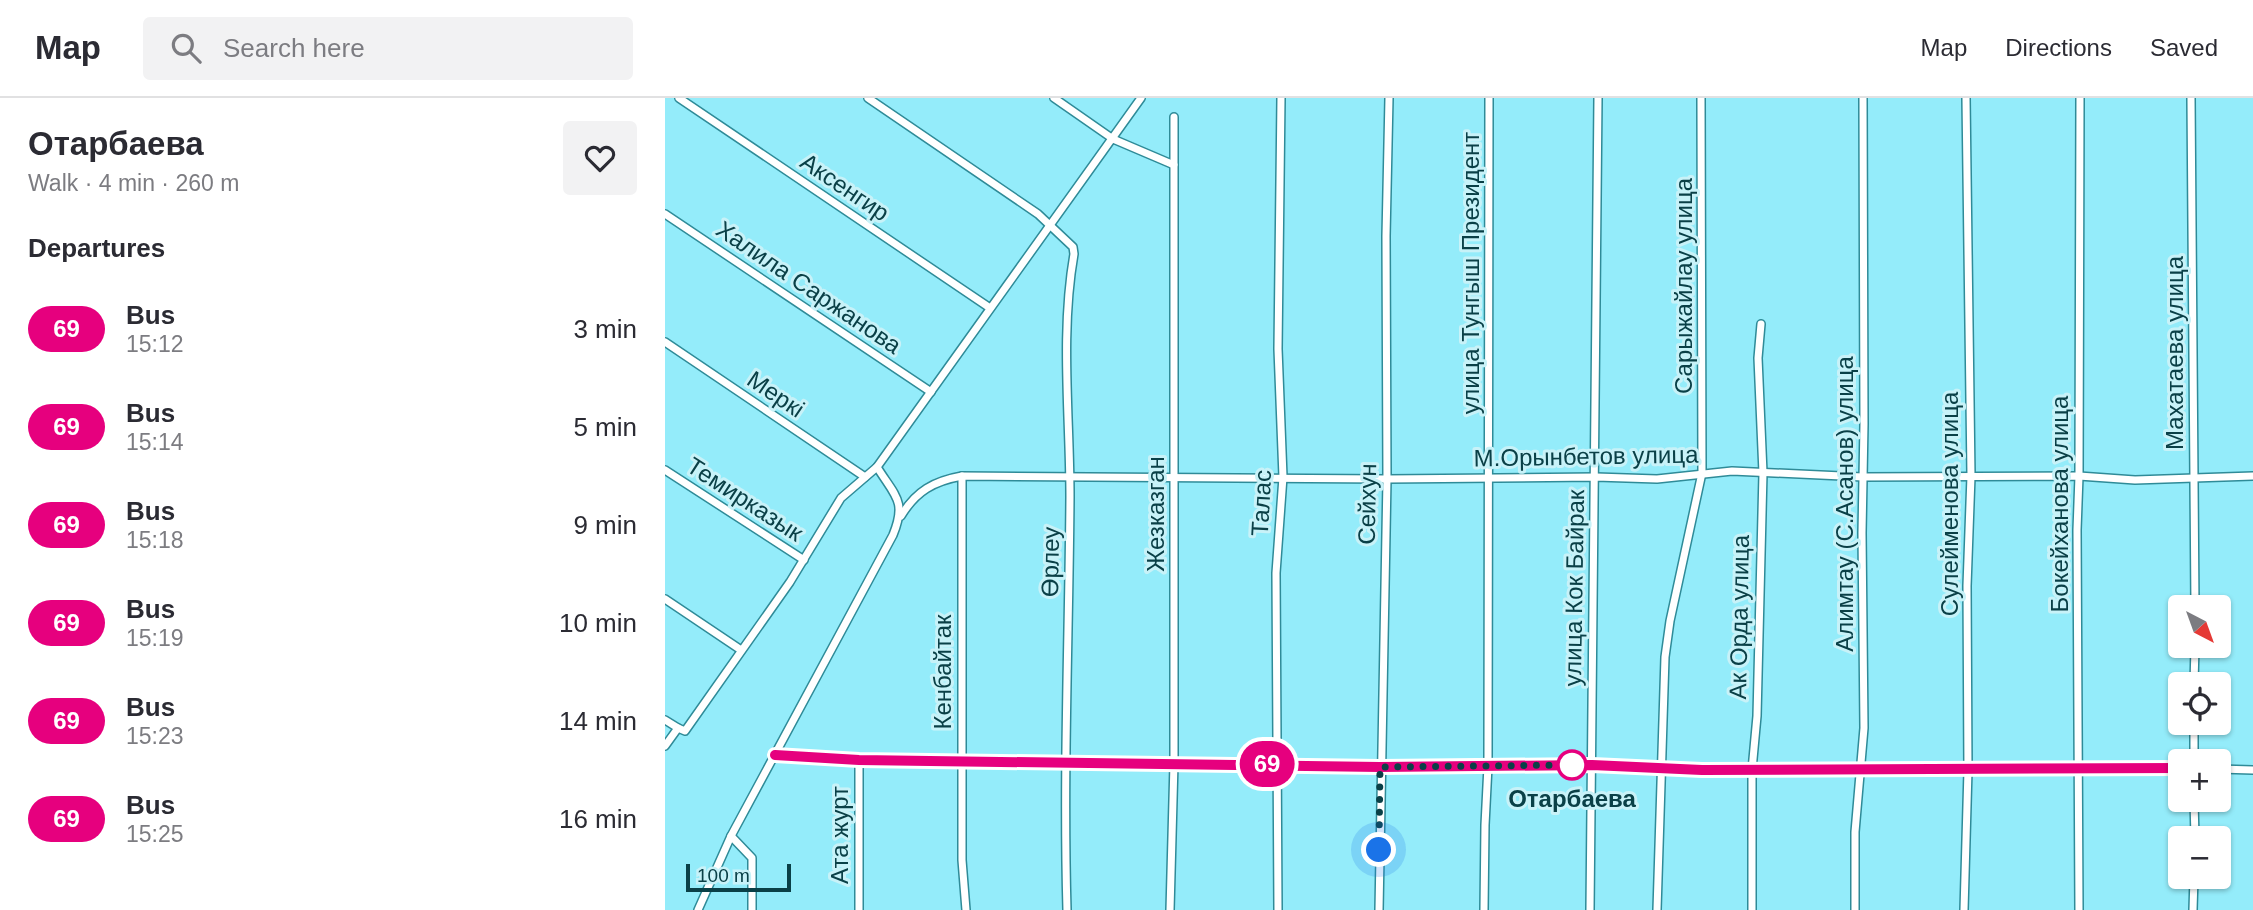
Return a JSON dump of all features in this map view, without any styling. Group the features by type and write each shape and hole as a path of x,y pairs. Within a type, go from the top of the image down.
{"street":[{"name":"Аксенгир","path":"679,98 990,308"},
{"name":"Өрлеу","path":"868,98 1038,214 1073,247 1067,307 1070,477 1065,839 1067,910"},
{"path":"1054,98 1113,139 1174,165"},
{"path":"665,720 685,731 804,560 841,498 877,467 1141,98"},
{"name":"Талас","path":"1278,910 1276,573 1283,477 1278,349 1281,98"},
{"name":"Сейхун","path":"1379,910 1387,479 1386,236 1389,98"},
{"name":"улица Тунгыш Президент","path":"1484,910 1490,478 1489,98"},
{"name":"улица Кок Байрак","path":"1590,910 1598,98"},
{"name":"Сарыжайлау улица","path":"1657,910 1665,657 1670,621 1702,473 1701,98"},
{"name":"Алимтау (С.Асанов) улица","path":"1855,910 1855,832 1864,728 1863,98"},
{"name":"Сулейменова улица","path":"1965,910 1968,770 1966,586 1971,476 1966,98"},
{"name":"Бокейханова улица","path":"2079,910 2077,530 2080,476 2080,98"},
{"name":"Махатаева улица","path":"2191,98 2195,595"},
{"name":"Жезказган","path":"1170,910 1174,763 1174,117"},
{"name":"Халила Саржанова","path":"665,214 931,392"},
{"name":"Ак Орда улица","path":"1752,910 1752,770 1757,704 1763,473 1758,358 1761,324"},
{"name":"Меркі","path":"665,342 865,477"},
{"path":"877,467 899,504 901,516"},
{"name":"Темирказык","path":"665,470 804,560"},
{"name":"М.Орынбетов улица","path":"698,910 731,836 880,563 901,516 909,502 930,485 944,479 962,476 1657,479 1702,473 1863,477 2080,476 2135,480 2253,476"},
{"name":"Кенбайтак","path":"962,476 962,860 965,910"},
{"path":"665,599 741,650"},
{"path":"665,746 678,728"},
{"path":"775,755 859,760 1380,767 1592,765 1702,770 2168,768"},
{"name":"Ата журт","path":"859,760 859,910"},
{"path":"2231,769 2253,770"},
{"path":"731,836 752,858 752,910"},
{"path":"2193,910 2194,889"}],"bus line":[{"name":"69","path":"775,755 859,760 1380,767 1592,765 1702,770 1913,771 2168,769"}],"place":[{"name":"Отарбаева","path":"1572,765"}],"route":[{"path":"1379,850 1380,767 1572,765"}]}
